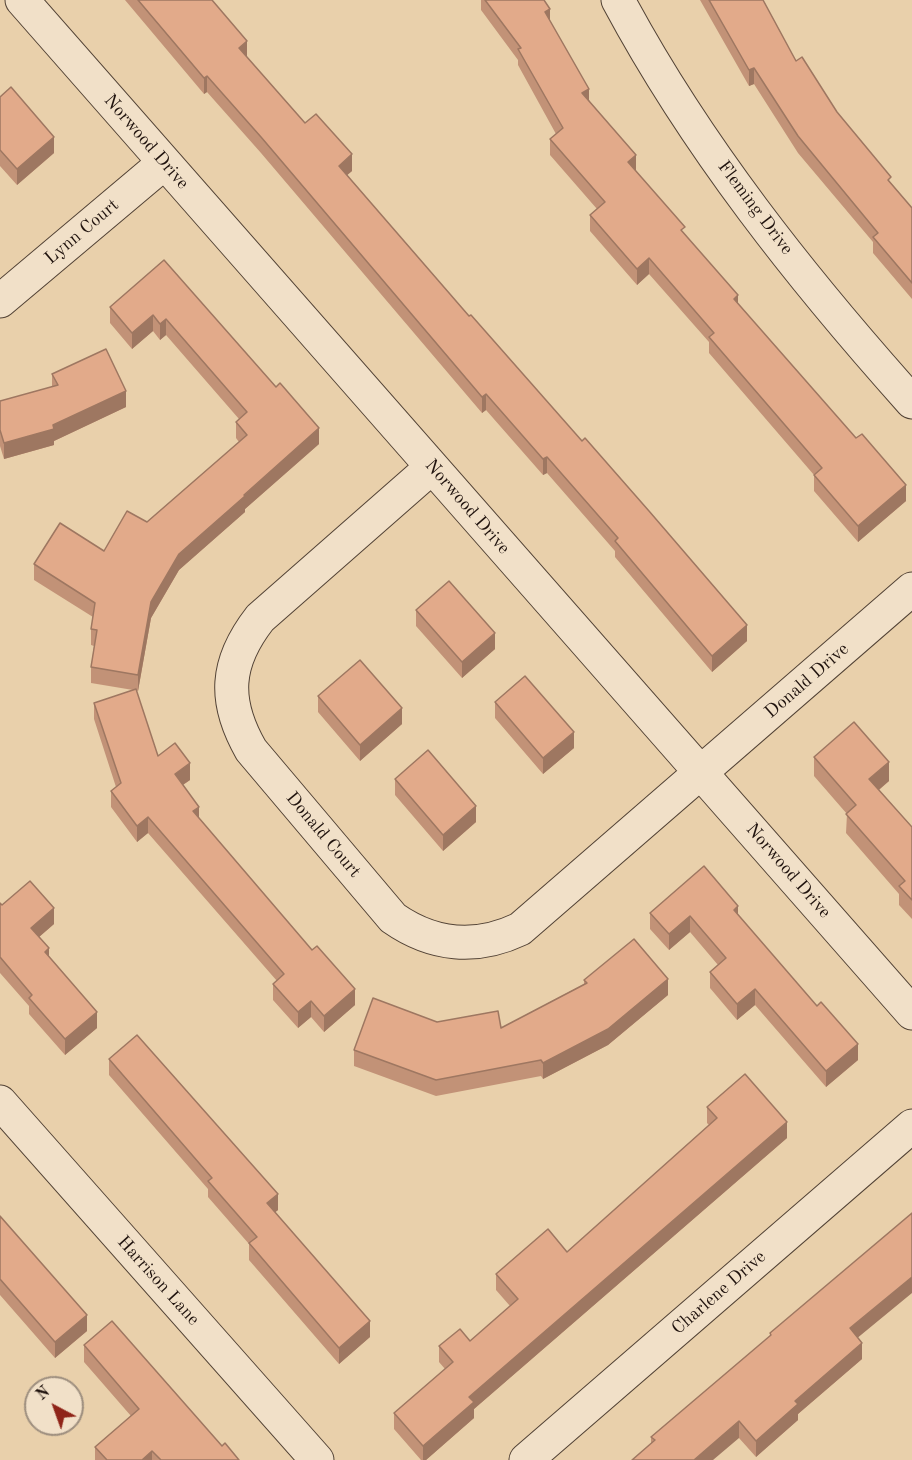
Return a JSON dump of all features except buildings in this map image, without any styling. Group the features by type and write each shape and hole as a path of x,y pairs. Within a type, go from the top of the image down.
{"street":[{"name":"Norwood Drive","path":"22,0 912,1013"},
{"name":"Fleming Drive","path":"618,0 677,100 729,175 816,287 912,402"},
{"name":"Lynn Court","path":"0,301 164,163"},
{"name":"Donald Court","path":"432,467 260,618 246,637 236,657 232,679 232,705 238,727 251,750 393,918 415,933 438,940 496,940 520,928 540,912 701,772"},
{"name":"Donald Drive","path":"701,772 912,590"},
{"name":"Harrison Lane","path":"0,1102 317,1460"},
{"name":"Charlene Drive","path":"525,1460 912,1126"}]}
